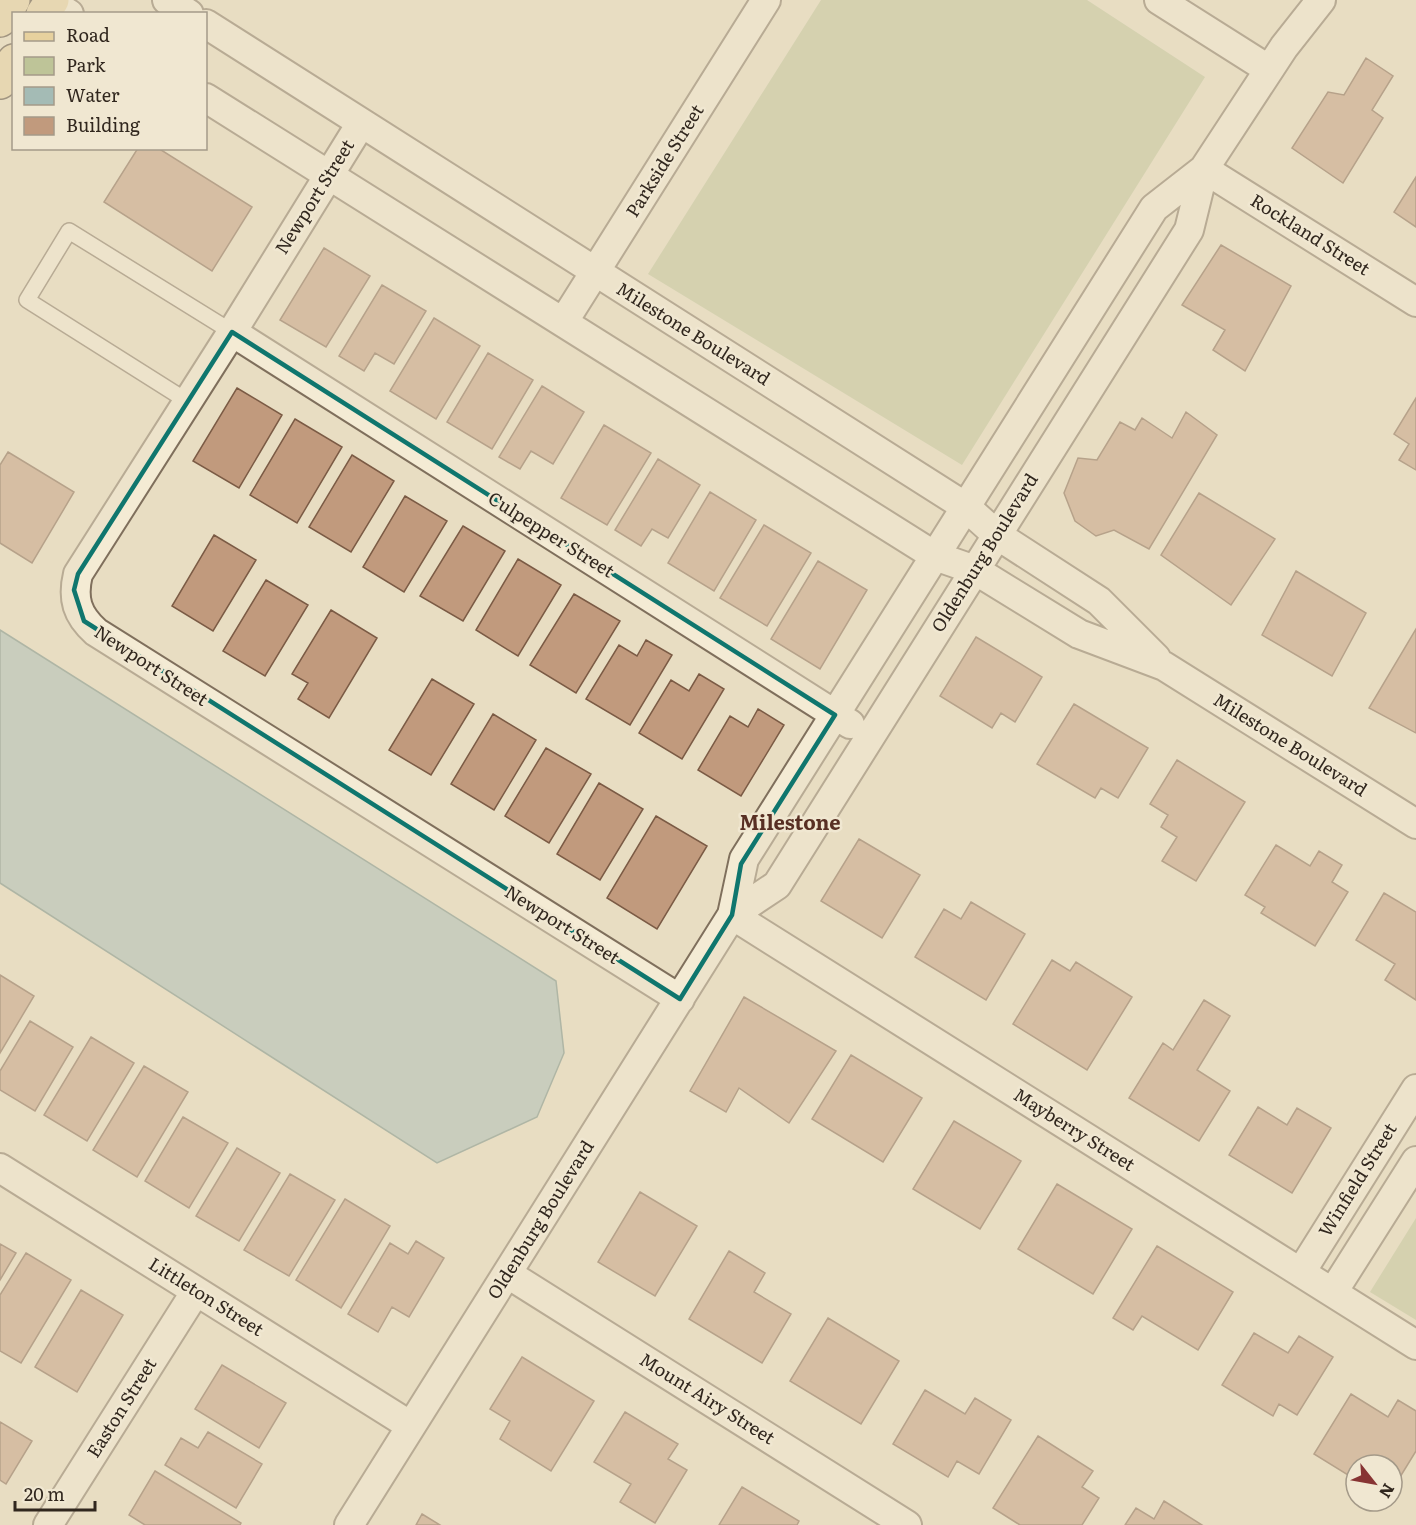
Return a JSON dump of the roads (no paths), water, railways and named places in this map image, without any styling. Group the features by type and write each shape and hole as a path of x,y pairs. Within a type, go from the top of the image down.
{"main road":[{"path":"0,20 13,0"},
{"path":"0,82 12,64"}],"street":[{"path":"167,0 186,12"},
{"name":"Parkside Street","path":"564,321 766,0"},
{"path":"1159,0 1268,69"},
{"name":"Oldenburg Boulevard","path":"732,915 777,885 1189,230 1204,169 1268,69 1321,0"},
{"name":"Milestone Boulevard","path":"207,25 360,125 966,507 997,535 1099,601 1164,666"},
{"name":"Milestone Boulevard","path":"207,100 330,174 935,556 975,570 1079,634 1164,666 1416,824"},
{"name":"Newport Street","path":"360,125 78,574 75,598 84,621 96,632 680,999"},
{"name":"Oldenburg Boulevard","path":"349,1525 732,915 741,864 1154,208 1204,169"},
{"name":"Rockland Street","path":"1204,169 1416,302"},
{"name":"Culpepper Street","path":"232,332 870,737"},
{"name":"Mayberry Street","path":"732,915 1416,1345"},
{"name":"Winfield Street","path":"1301,1272 1416,1089"},
{"path":"1333,1292 1416,1161"},
{"name":"Littleton Street","path":"0,1168 411,1426"},
{"name":"Mount Airy Street","path":"508,1274 907,1525"},
{"name":"Easton Street","path":"48,1525 196,1291"}],"lane":[{"path":"187,401 27,300 69,231 232,332"}],"water":[{"path":"0,630 556,981 564,1053 537,1117 437,1163 0,883"}],"district":[{"name":"Milestone","path":"790,823"}]}
